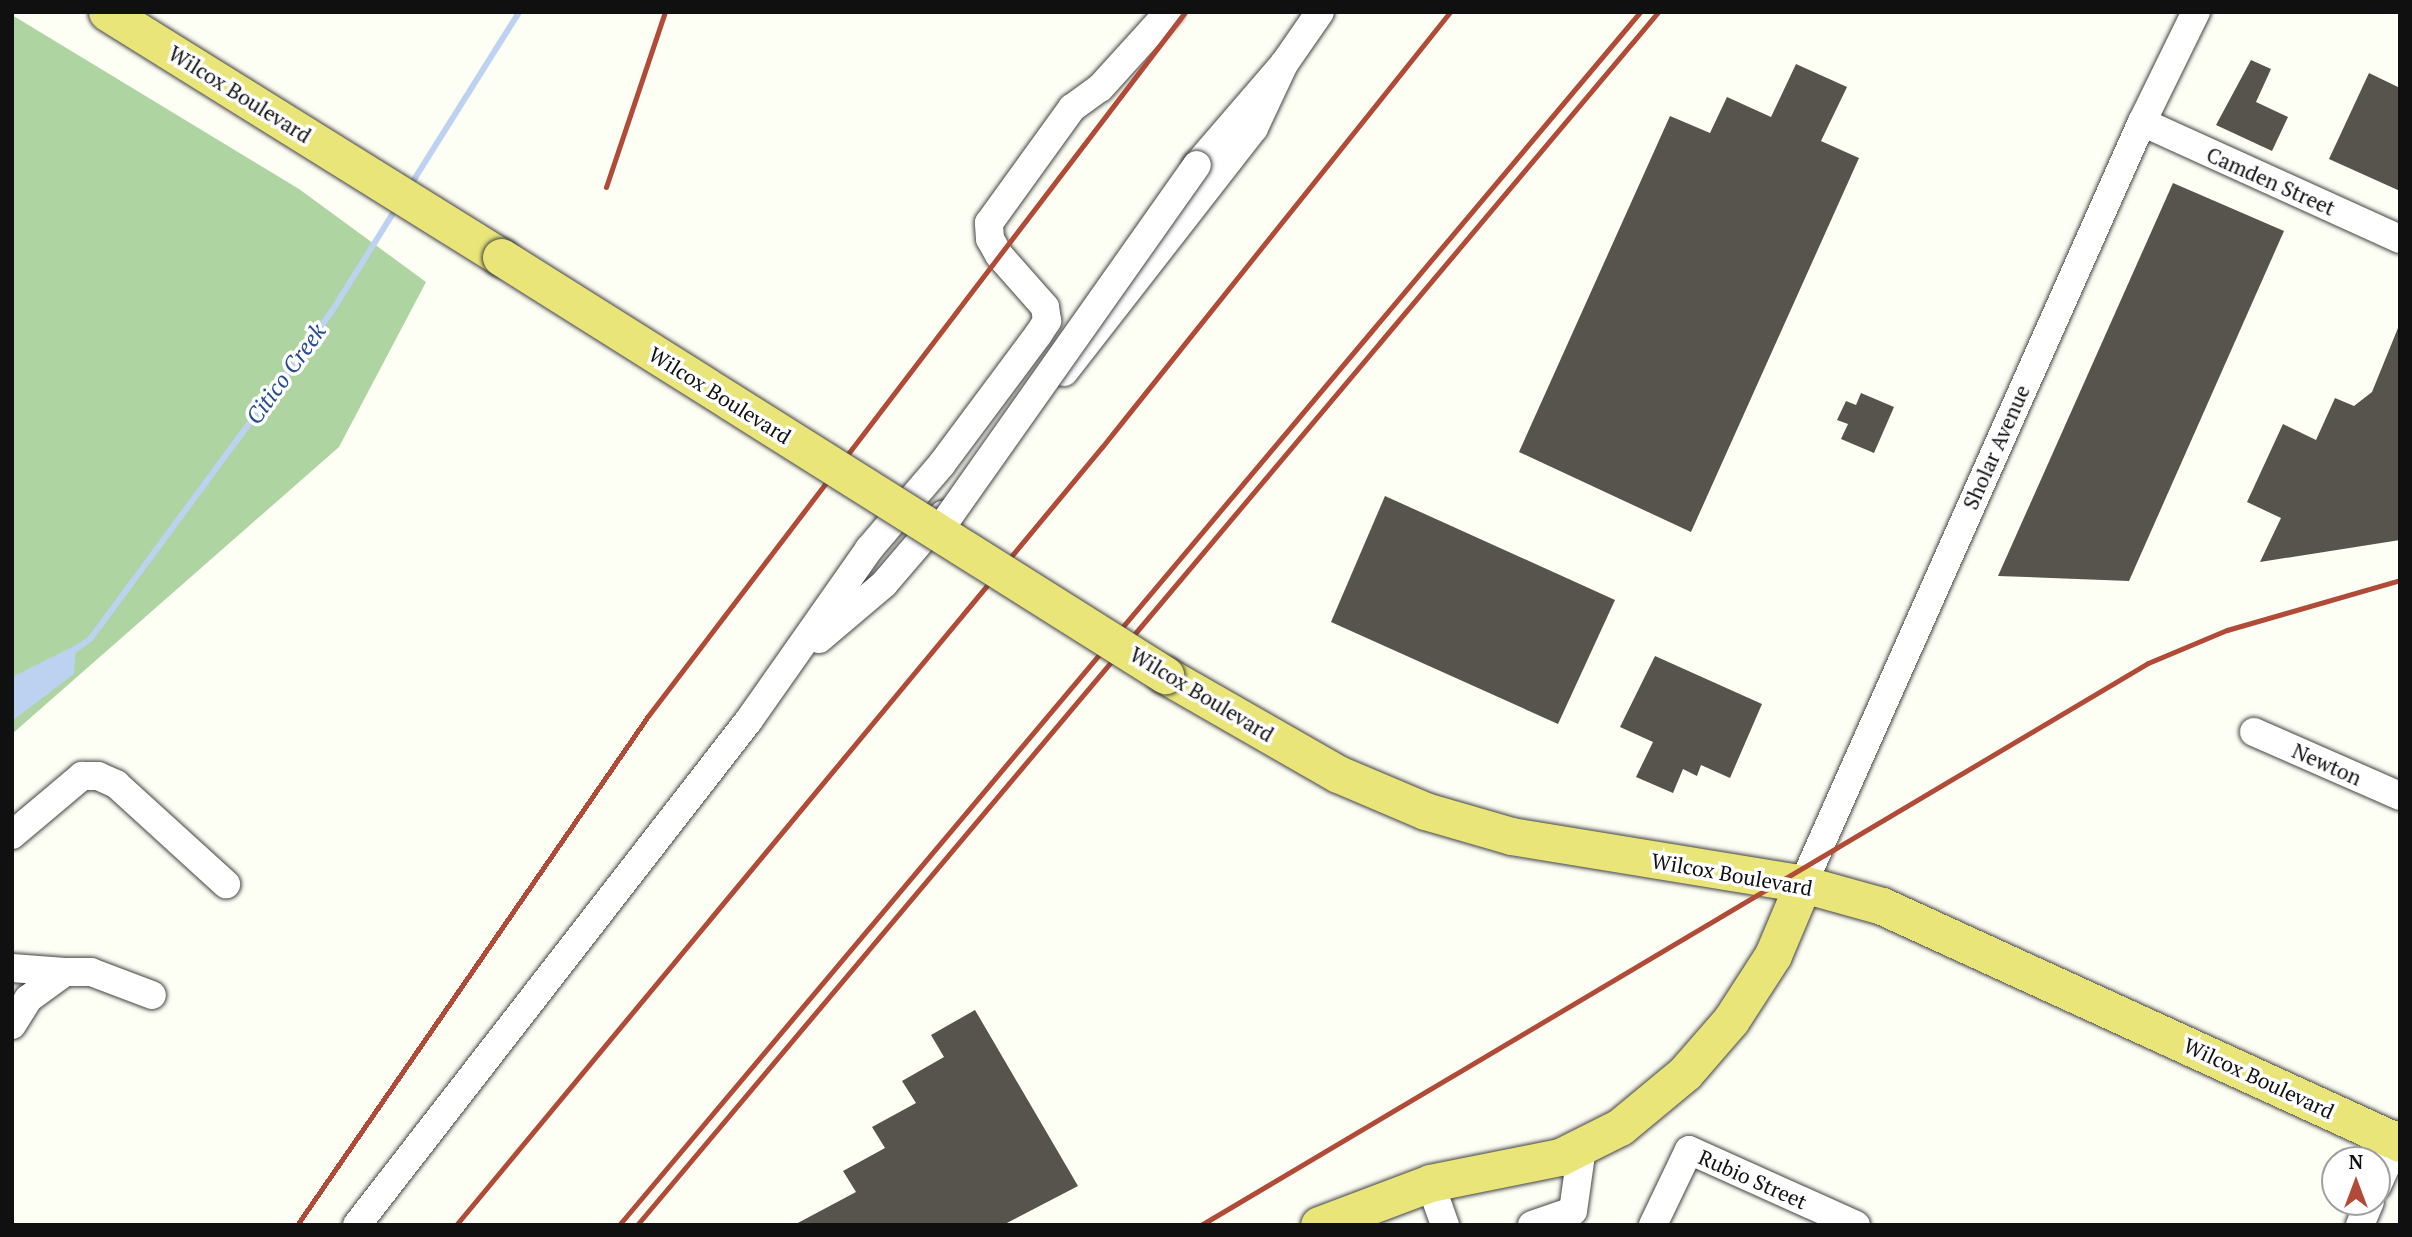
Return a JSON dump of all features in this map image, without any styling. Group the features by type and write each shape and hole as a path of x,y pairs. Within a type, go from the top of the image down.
{"main road":[{"name":"Wilcox Boulevard","path":"107,12 1165,675 1338,774 1425,811 1573,848 1803,884 1882,906 1972,944 2399,1140"},
{"path":"1332,1222 1430,1184 1536,1163 1582,1148 1637,1115 1706,1051 1760,978 1803,884"}],"street":[{"path":"358,1225 783,671 869,549 941,465 1047,321 1037,293 999,255 990,239 989,223 1072,108 1100,88 1170,12"},
{"path":"938,532 1197,165 1284,64 1320,12"},
{"name":"Sholar Avenue","path":"1803,884 2142,122 2196,12"},
{"path":"783,671 884,584 1096,334 1254,128 1284,64"},
{"name":"Camden Street","path":"2142,122 2400,239"},
{"name":"Newton","path":"2254,732 2400,796"},
{"path":"12,835 82,776 97,776 116,784 226,884"},
{"path":"12,968 91,972 152,995"},
{"path":"12,1025 28,999 65,972"},
{"path":"2391,1157 2399,1140"},
{"path":"1532,1225 1573,1211 1582,1148"},
{"name":"Rubio Street","path":"1653,1225 1689,1150 1856,1225"},
{"path":"1430,1184 1445,1225"}],"green space":[{"path":"12,15 299,189 426,282 339,447 12,734"}],"water":[{"path":"76,645 74,674 12,721 12,677"}],"building":[{"path":"2251,60 2271,69 2256,102 2288,117 2272,151 2216,125"},
{"path":"1796,64 1847,87 1821,141 1859,158 1691,532 1519,452 1670,116 1710,133 1727,97 1771,117"},
{"path":"2369,73 2400,88 2400,191 2329,159"},
{"path":"2173,183 2284,231 2129,581 1998,576"},
{"path":"2400,323 2400,540 2260,562 2281,518 2247,502 2283,424 2316,440 2335,398 2354,406 2372,392"},
{"path":"1861,393 1894,407 1874,453 1841,439 1848,424 1837,420 1846,401 1856,405"},
{"path":"1385,496 1615,600 1558,724 1331,622"},
{"path":"1655,656 1762,704 1730,778 1701,765 1697,776 1683,769 1673,793 1636,777 1653,742 1620,727"},
{"path":"975,1010 1078,1186 1003,1225 794,1225 856,1192 843,1171 885,1148 872,1127 916,1103 902,1081 944,1057 931,1035"}],"waterway":[{"name":"Citico Creek","path":"410,186 519,12"},
{"name":"Citico Creek","path":"69,654 91,638 332,311 397,207"}],"railway":[{"path":"606,187 665,12"},
{"path":"297,1225 648,716 1185,12"},
{"path":"456,1225 1102,447 1450,12"},
{"path":"619,1225 1640,12"},
{"path":"637,1225 1658,12"},
{"path":"1201,1225 2148,663 2227,630 2400,580"}]}
